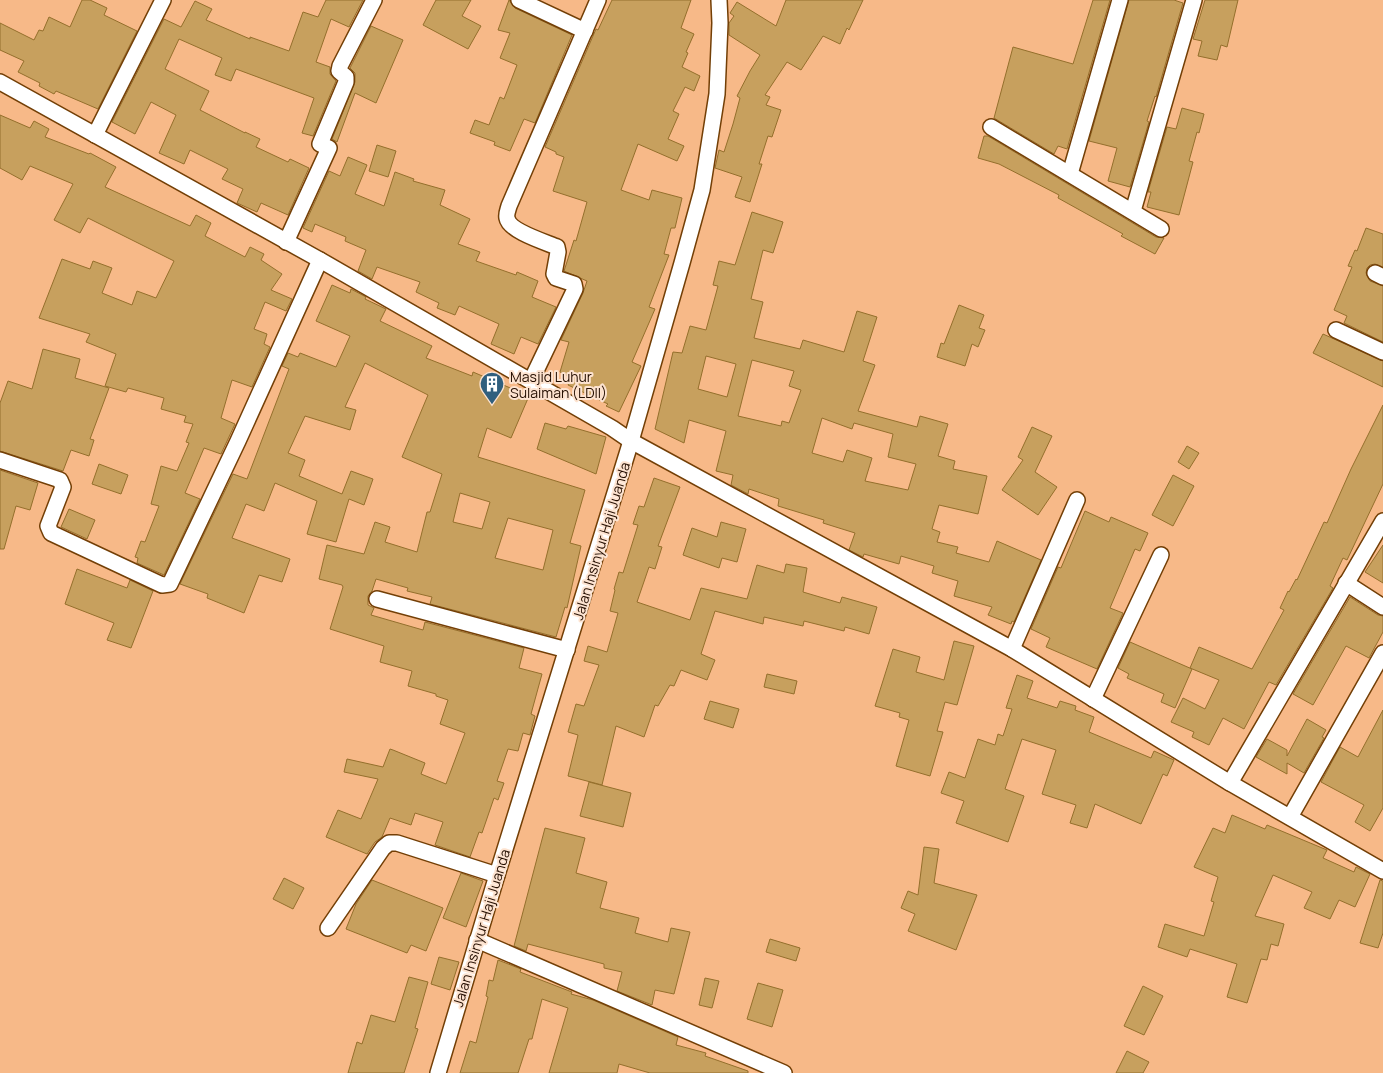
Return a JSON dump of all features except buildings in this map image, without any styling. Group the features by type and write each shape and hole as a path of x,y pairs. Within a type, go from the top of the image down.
{"street":[{"path":"95,135 163,0"},
{"path":"286,242 329,148 320,144 346,82 346,77 339,71 340,66 374,0"},
{"path":"519,0 585,31"},
{"path":"531,381 575,289 575,285 556,278 554,274 558,252 557,247 512,228 507,220 507,215 509,206 598,0"},
{"name":"Jalan Insinyur Haji Juanda","path":"438,1073 496,875 631,441 702,190 717,94 719,0"},
{"path":"1070,174 1120,0"},
{"path":"1133,211 1194,0"},
{"path":"0,82 320,260 612,428 631,441 1012,649 1230,783 1383,870"},
{"path":"991,127 1161,229"},
{"path":"0,460 60,480 63,487 48,526 51,533 162,585 170,584 320,260"},
{"path":"1336,330 1383,352"},
{"path":"1012,649 1077,500"},
{"path":"1230,783 1383,522"},
{"path":"1093,699 1161,555"},
{"path":"1346,583 1383,607"},
{"path":"377,599 567,650"},
{"path":"1290,817 1383,653"},
{"path":"328,928 383,848 390,843 397,843 496,875"},
{"path":"477,940 784,1073"}],"place":[{"name":"Masjid Luhur Sulaiman (LDII)","path":"492,405"}]}
